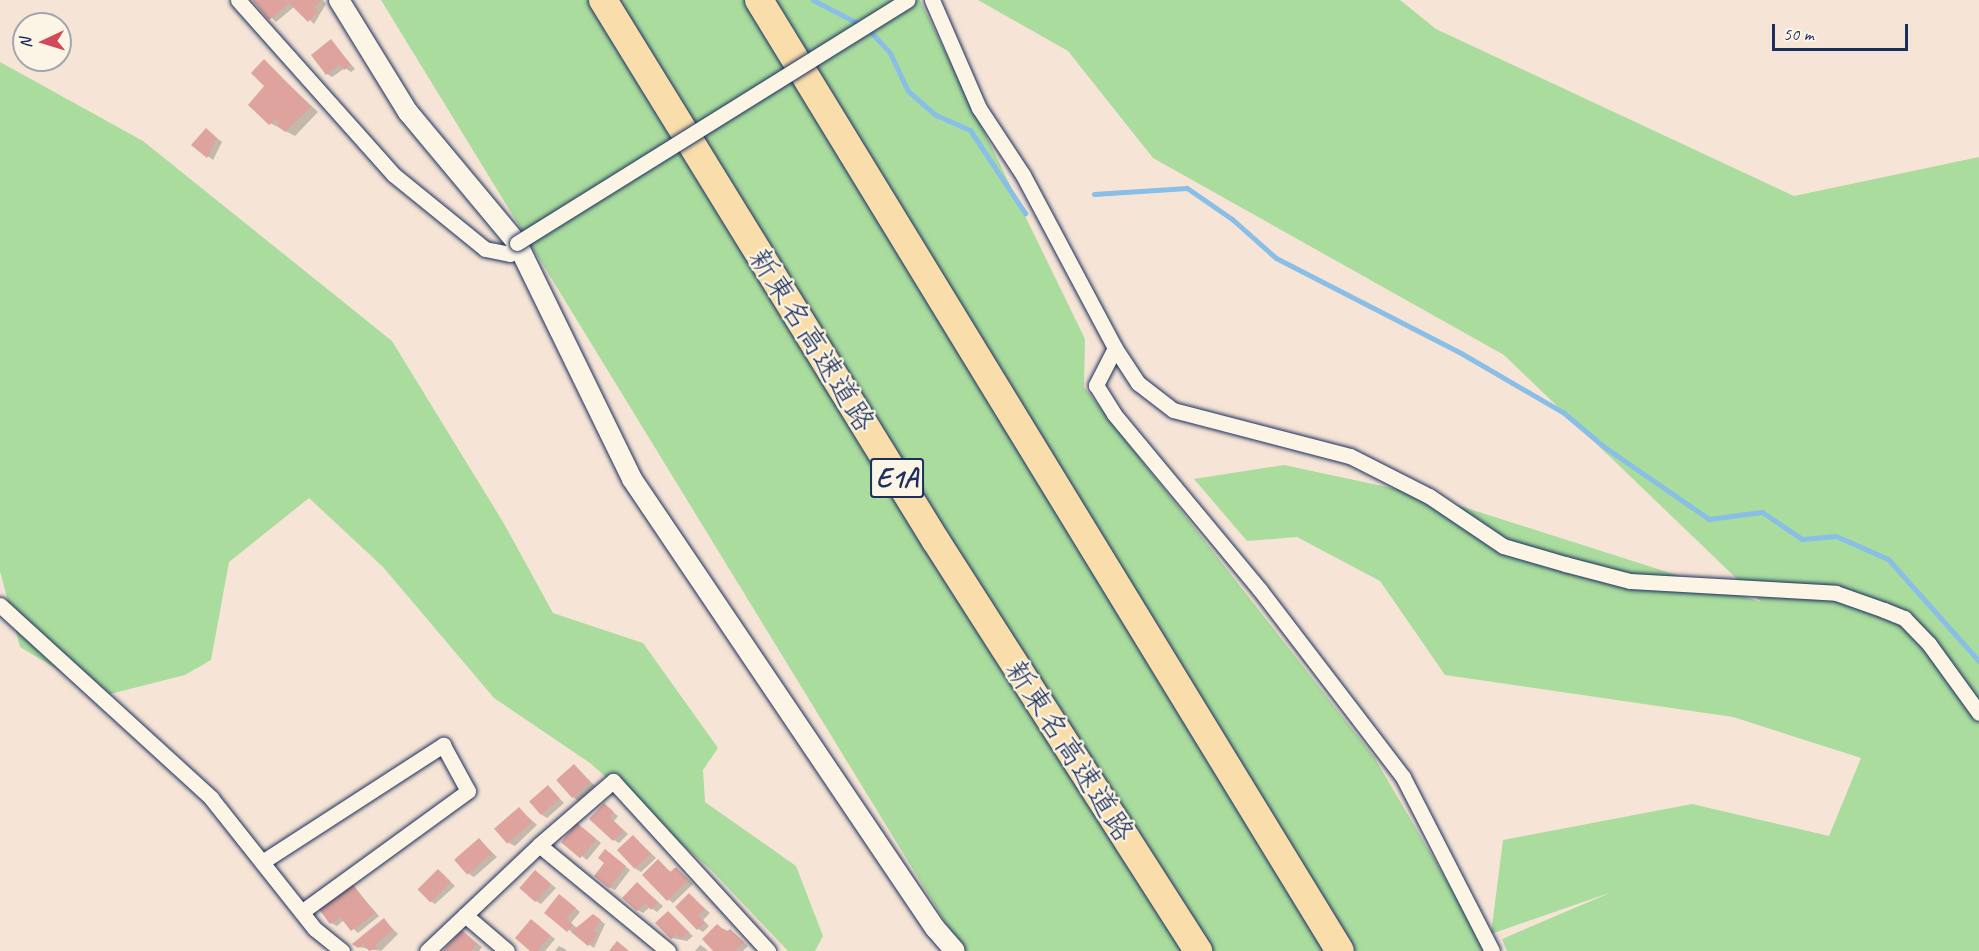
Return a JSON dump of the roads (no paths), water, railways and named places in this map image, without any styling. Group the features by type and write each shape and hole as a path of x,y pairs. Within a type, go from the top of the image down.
{"highway":[{"name":"新東名高速道路","path":"603,0 936,541 1198,951"},
{"path":"759,0 1340,951"}],"street":[{"path":"238,0 394,175 485,249 510,254 517,243 908,0"},
{"path":"339,0 408,112 517,243 632,479 935,928 955,951"},
{"path":"932,0 979,108 1023,175 1115,348 1138,383 1173,410 1350,456 1429,496 1503,546 1630,581 1836,593 1904,618 1929,644 1979,713"},
{"path":"1115,348 1096,385 1114,414 1260,590 1403,777 1492,951"},
{"path":"0,605 211,798 315,929 342,951"},
{"path":"262,862 443,745 468,791 303,911"},
{"path":"427,951 538,845 613,781 768,951"},
{"path":"538,845 668,951"},
{"path":"465,915 507,951"}],"waterway":[{"path":"813,0 867,28 890,53 908,91 936,115 970,130 1025,213"},
{"path":"1094,194 1187,188 1232,219 1276,258 1461,353 1564,413 1603,446 1709,519 1762,512 1802,539 1836,536 1888,559 1979,661"}]}
